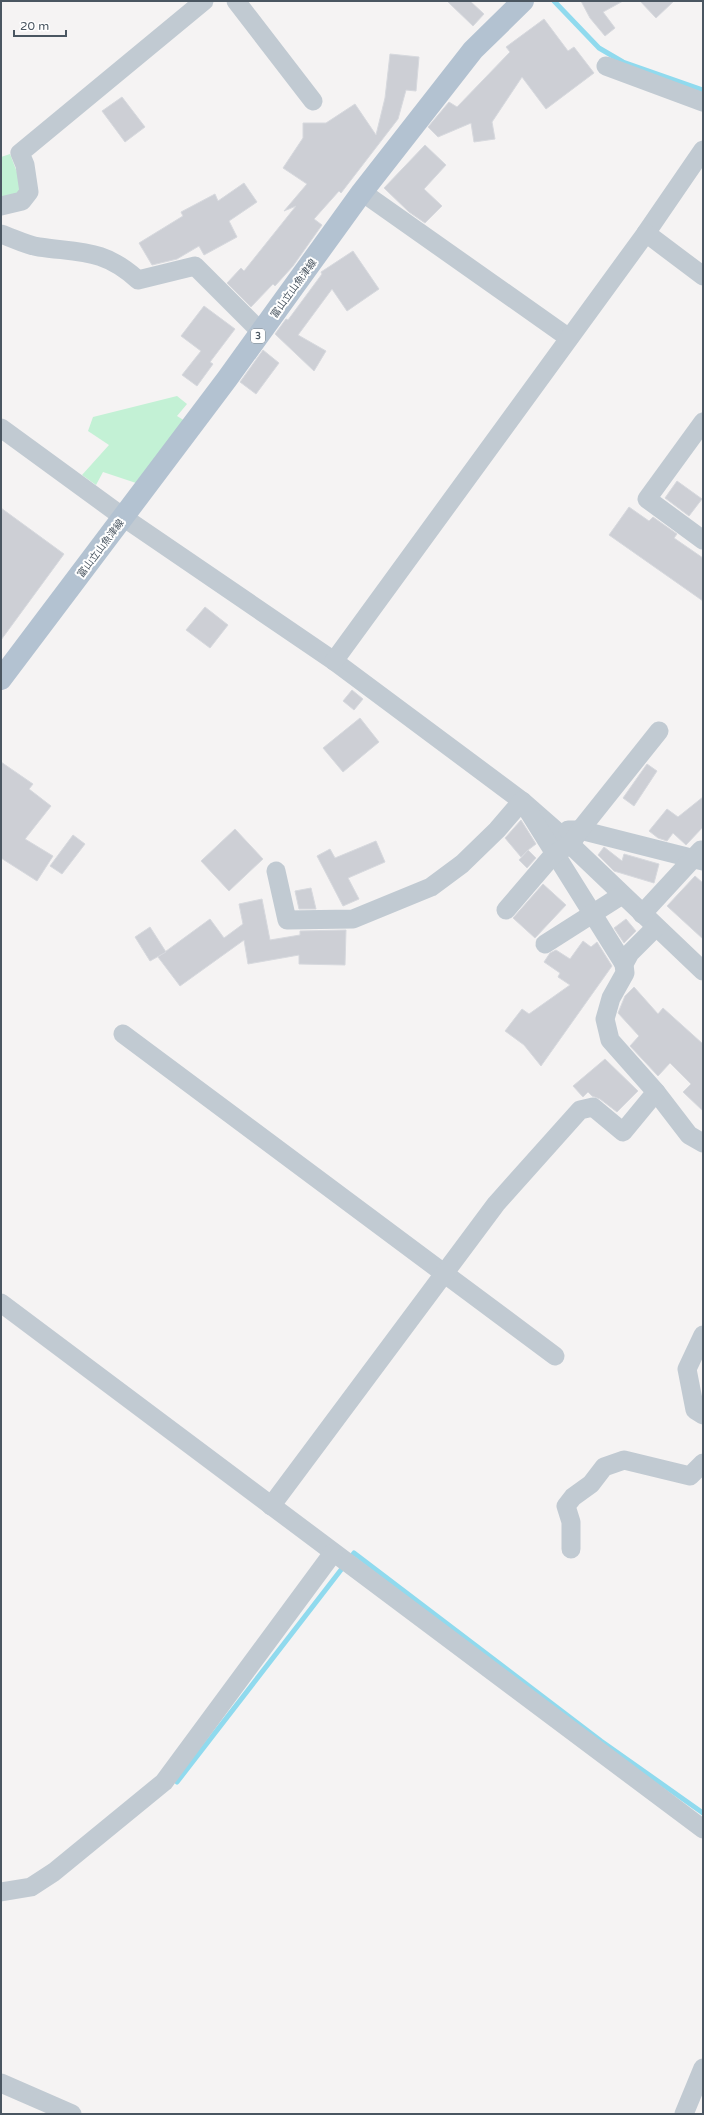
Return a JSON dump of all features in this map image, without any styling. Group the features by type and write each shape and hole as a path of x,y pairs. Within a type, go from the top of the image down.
{"main road":[{"name":"富山立山魚津線","path":"1,679 261,332 362,192 473,50 523,1"}],"street":[{"path":"1,206 22,201 29,192 20,153 204,1"},
{"path":"236,1 313,101"},
{"path":"606,66 703,102"},
{"path":"334,661 646,233 703,150"},
{"path":"362,192 569,338"},
{"path":"646,233 703,276"},
{"path":"1,234 37,247 98,255 123,266 138,280 195,266 261,332"},
{"path":"703,422 647,499 703,540"},
{"path":"1,428 123,517 334,661 522,801 554,829 703,971"},
{"path":"506,910 568,843 659,731"},
{"path":"522,801 568,843 593,914 624,964 625,973 611,998 605,1019 610,1040 656,1092 689,1135 703,1143"},
{"path":"276,871 287,920 353,919 431,886 462,864 497,830 522,801"},
{"path":"568,843 700,856"},
{"path":"642,914 700,856"},
{"path":"545,944 622,895"},
{"path":"624,964 630,953 656,927"},
{"path":"123,1034 554,1356"},
{"path":"271,1506 443,1273 496,1204 580,1110 593,1107 623,1132 656,1092"},
{"path":"1,1303 333,1554 703,1829"},
{"path":"703,1335 687,1369 695,1410 703,1415"},
{"path":"571,1549 571,1522 566,1506 573,1497 591,1484 604,1468 624,1460 690,1476 703,1463"},
{"path":"1,1892 30,1887 54,1872 164,1782 333,1554"},
{"path":"684,2114 703,2068"},
{"path":"1,2083 72,2114"}],"green space":[{"path":"10,154 22,185 21,193 1,199 1,157"},
{"path":"177,396 187,404 177,416 185,421 139,484 103,472 96,485 82,475 109,445 88,431 93,417"}],"building":[{"path":"447,1 470,1 484,14 473,26"},
{"path":"581,1 623,1 603,12 615,28 605,36 590,18"},
{"path":"640,1 674,1 656,18"},
{"path":"544,19 568,51 574,47 594,73 546,109 522,77 492,122 495,139 474,142 471,123 438,137 428,127 449,102 457,107 510,52 506,47"},
{"path":"390,54 419,57 416,91 406,90 398,119 341,193 339,191 314,219 322,225 293,266 275,286 273,284 251,307 227,283 241,268 244,271 296,206 284,211 307,184 283,168 303,138 303,123 326,123 355,104 376,135 385,98"},
{"path":"122,97 145,127 125,142 102,111"},
{"path":"425,145 446,165 424,189 442,206 425,223 409,212 384,188"},
{"path":"244,183 257,202 229,221 237,237 204,255 199,246 177,259 152,265 139,243 183,216 181,212 215,194 218,201"},
{"path":"353,251 379,289 347,311 332,289 298,335 326,351 314,371 275,334 286,319 288,320 322,274 321,272"},
{"path":"204,306 235,329 210,362 213,364 197,386 182,375 201,351 181,336"},
{"path":"263,350 279,363 256,394 240,382"},
{"path":"677,481 702,499 689,516 665,498"},
{"path":"629,507 649,521 653,517 677,534 674,538 703,558 703,601 609,535"},
{"path":"1,508 64,554 1,640"},
{"path":"205,607 228,625 210,648 186,630"},
{"path":"352,690 363,699 354,710 343,701"},
{"path":"360,718 379,742 343,772 323,748"},
{"path":"1,762 33,784 29,789 51,806 25,839 53,856 37,881 1,858"},
{"path":"647,764 657,771 634,806 623,798"},
{"path":"703,797 703,827 686,845 673,833 667,841 658,838 649,831 667,809 678,817"},
{"path":"521,820 536,844 521,857 505,838"},
{"path":"235,829 263,859 229,891 201,861"},
{"path":"73,835 85,844 62,874 50,866"},
{"path":"376,841 385,862 348,878 359,899 343,906 317,856 330,849 335,858"},
{"path":"604,847 622,861 624,854 659,864 654,883 614,871 598,855"},
{"path":"528,850 536,858 527,868 519,860"},
{"path":"695,876 703,883 703,939 667,906"},
{"path":"543,884 566,905 535,938 513,918"},
{"path":"311,888 316,909 299,909 295,891"},
{"path":"262,899 270,940 300,935 300,931 346,930 345,965 299,964 299,955 248,964 244,940 180,986 158,957 210,919 224,938 243,924 239,904"},
{"path":"626,919 636,931 624,943 614,928"},
{"path":"150,927 166,952 150,961 135,937"},
{"path":"583,941 591,947 597,942 612,966 541,1066 524,1045 505,1031 522,1009 529,1014 570,985 558,977 560,973 544,962 550,953 556,950 570,959"},
{"path":"634,987 658,1014 663,1008 703,1044 703,1111 683,1092 691,1084 670,1063 658,1076 630,1046 639,1036 618,1013 625,996"},
{"path":"605,1059 638,1091 617,1112 588,1092 583,1097 573,1086"}],"waterway":[{"path":"554,1 599,48 623,62 703,90"},
{"path":"177,1782 354,1553 601,1741 703,1813"}]}
